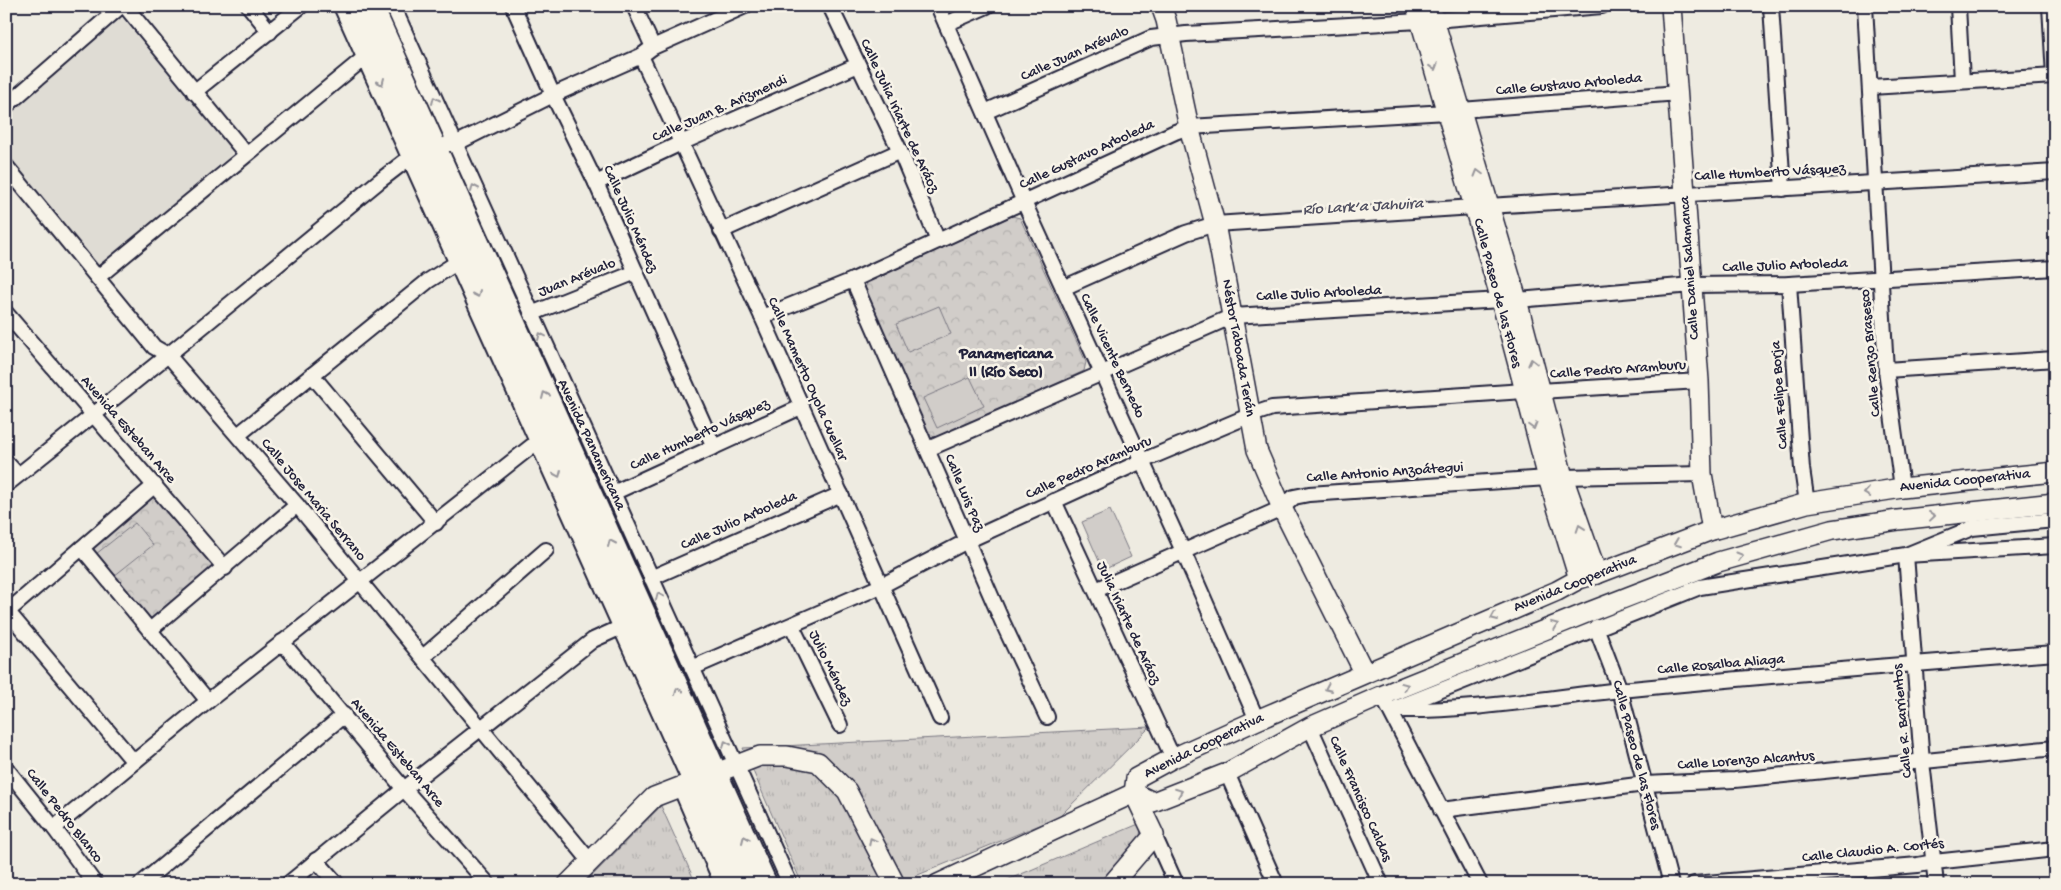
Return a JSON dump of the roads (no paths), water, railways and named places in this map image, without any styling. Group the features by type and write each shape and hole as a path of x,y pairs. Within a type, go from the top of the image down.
{"highway":[{"name":"Avenida Panamericana","path":"347,6 369,54 433,147 461,260 626,624 764,884"},
{"name":"Avenida Panamericana","path":"370,6 707,777 742,884"}],"street":[{"path":"6,106 123,6 246,154"},
{"path":"249,6 270,32"},
{"path":"194,92 301,6"},
{"name":"Avenida Panamericana","path":"393,6 433,147 531,314 692,668 722,884"},
{"name":"Calle Julio Méndez","path":"513,6 553,95 596,183 714,447"},
{"path":"634,6 653,47"},
{"path":"6,485 433,147 641,56 653,47 745,6"},
{"name":"Calle Julia Iriarte de Aráoz","path":"830,6 900,151 938,241"},
{"name":"Calle Vicente Bernedo","path":"938,6 1257,720"},
{"path":"946,24 987,6"},
{"name":"Néstor Taboada Terán","path":"1162,6 1189,127 1215,224 1256,450 1282,508 1364,672"},
{"name":"Calle Juan Arévalo","path":"985,112 1151,38 1425,13 1602,6"},
{"name":"Calle Daniel Salamanca","path":"1671,6 1699,381 1702,474 1712,530"},
{"path":"1772,6 1783,190"},
{"name":"Calle Renzo Brasesco","path":"1865,6 1886,370 1902,488"},
{"path":"1958,6 1962,81"},
{"path":"1870,87 2055,76 2050,6"},
{"name":"Calle Paseo de las Flores","path":"1425,13 1509,300 1555,478 1588,577"},
{"path":"98,277 369,54"},
{"name":"Calle Mamerto Oyola Cuellar","path":"641,56 762,317 940,718"},
{"name":"Calle Juan B. Arizmendi","path":"596,183 681,143 858,65"},
{"name":"Calle Gustavo Arboleda","path":"762,317 853,280 1189,127 1454,111 1679,93"},
{"path":"721,231 900,151"},
{"name":"Calle Jose Maria Serrano","path":"6,166 154,347 168,355 297,505 590,861"},
{"name":"Calle Humberto Vásquez","path":"1063,288 1186,233 1215,224 2055,172"},
{"path":"238,435 428,281 461,260"},
{"name":"Calle Julio Arboleda","path":"928,449 1233,316 1509,300 1692,285 1789,284 2055,268"},
{"name":"Juan Arévalo","path":"531,314 636,272"},
{"name":"Calle Luis Paz","path":"853,280 966,540 1047,717"},
{"name":"Calle Felipe Borja","path":"1789,284 1802,469 1807,503"},
{"name":"Avenida Esteban Arce","path":"6,313 225,568"},
{"path":"1886,370 2055,359"},
{"path":"312,375 436,523"},
{"name":"Calle Pedro Aramburu","path":"692,668 881,586 966,540 1142,461 1272,408 1699,381"},
{"name":"Calle Humberto Vásquez","path":"613,493 801,407"},
{"path":"54,828 208,701 542,438"},
{"path":"6,462 18,475"},
{"name":"Avenida Cooperativa","path":"1134,793 1136,778 1173,758 1364,672 1588,577 1712,530 1807,503 1902,488 2055,472"},
{"name":"Calle Antonio Anzoátegui","path":"1096,590 1282,508 1294,497 1309,494 1555,478 1702,474"},
{"path":"134,762 7,612 155,485"},
{"name":"Calle Julio Arboleda","path":"651,578 841,494"},
{"name":"Julia Iriarte de Aráoz","path":"1054,502 1173,758"},
{"name":"Avenida Cooperativa","path":"1134,793 1153,802 1227,773 1310,727 1386,703 1589,612 1699,569 1832,530 1898,520 2055,503"},
{"path":"150,630 297,505"},
{"path":"1906,555 1972,528 2055,520"},
{"path":"1480,884 1386,703 1596,627 1700,586 1906,555 2055,546"},
{"path":"82,548 208,701"},
{"path":"423,657 546,550"},
{"name":"Calle R. Barrientos","path":"1906,555 1922,762 1936,884"},
{"path":"288,884 404,789 593,640 626,624"},
{"name":"Julio Méndez","path":"792,626 840,724"},
{"name":"Calle Paseo de las Flores","path":"1596,627 1620,690 1671,884"},
{"name":"Avenida Esteban Arce","path":"282,642 404,789 488,884"},
{"name":"Calle Rosalba Aliaga","path":"1386,703 1432,710 1470,708 1620,690 2055,653"},
{"path":"140,884 344,715"},
{"name":"Calle Francisco Caldas","path":"1310,727 1381,884"},
{"name":"Calle Lorenzo Alcantus","path":"1441,810 1645,784 1735,780 2055,748"},
{"path":"568,884 654,797 760,756 787,756 818,762 846,791 895,884"},
{"name":"Calle Pedro Blanco","path":"6,768 54,828 95,884"},
{"path":"1227,773 1276,884"},
{"name":"Avenida Panamericana","path":"707,777 790,884"},
{"path":"1134,793 1176,884"},
{"name":"Avenida Cooperativa","path":"938,884 1134,793"},
{"path":"1112,884 1154,836"},
{"name":"Calle Claudio A. Cortés","path":"1694,884 1918,865 2055,849"},
{"path":"316,860 337,884"}],"district":[{"name":"Panamericana II (Río Seco)","path":"1006,364"}],"water label":[{"name":"Río Lark’a Jahuira","path":"1363,208"}]}
